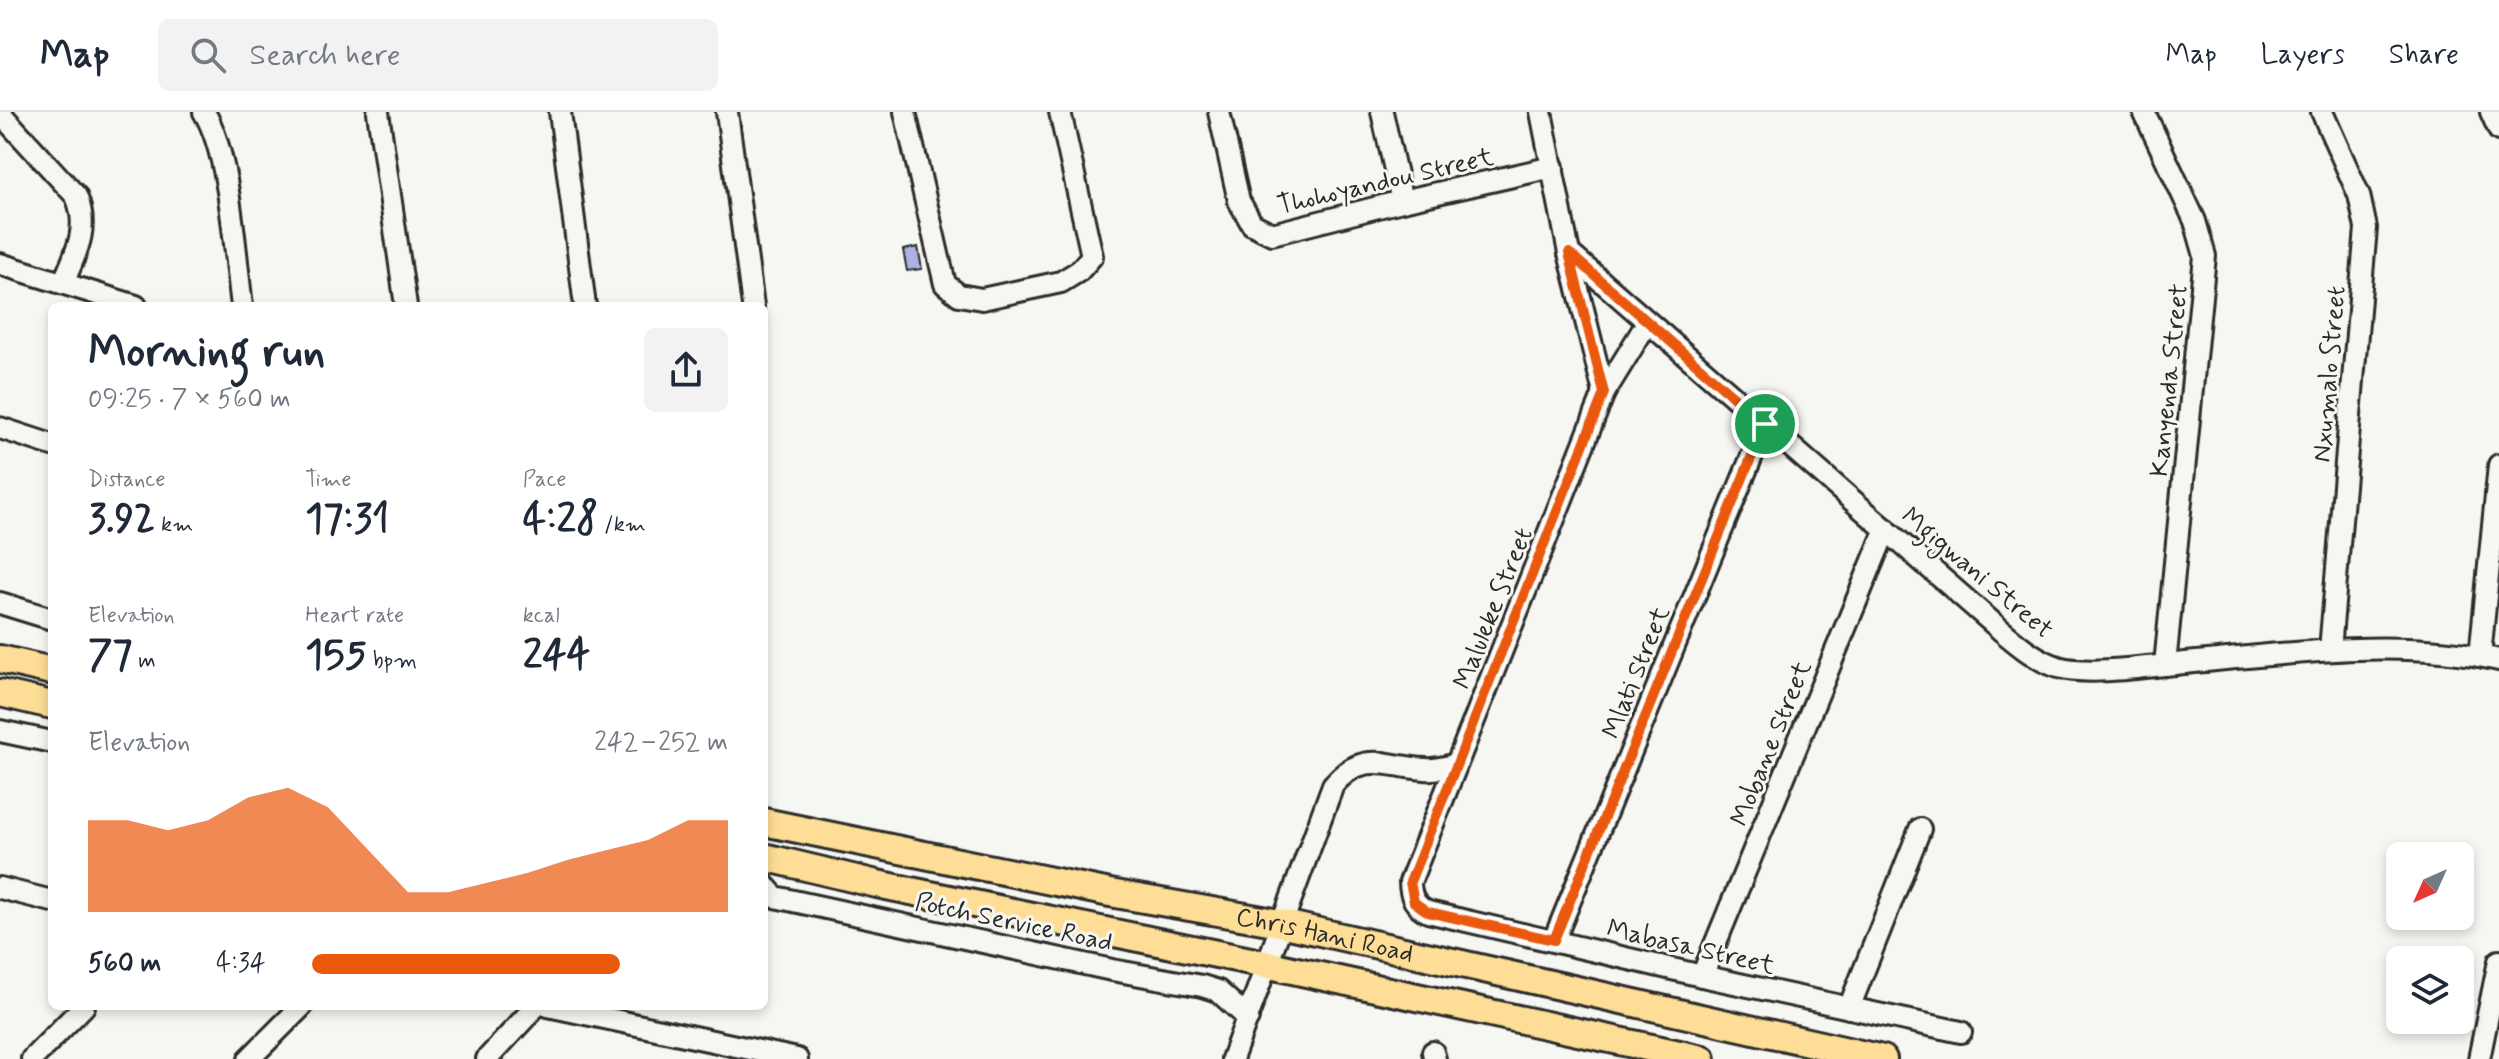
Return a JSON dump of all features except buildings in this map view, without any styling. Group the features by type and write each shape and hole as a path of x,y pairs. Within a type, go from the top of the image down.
{"main road":[{"path":"0,659 48,670"},
{"path":"0,693 48,704"},
{"name":"Chris Hani Road","path":"768,823 1110,893 1280,923 1883,1059"},
{"name":"Chris Hani Road","path":"768,858 877,884 1702,1059"}],"street":[{"path":"204,112 217,141 225,178 241,302"},
{"path":"378,112 405,302"},
{"path":"560,112 584,302"},
{"path":"727,112 752,302"},
{"path":"905,112 945,284 971,299 1049,285 1071,277 1092,256 1060,112"},
{"name":"Thohoyandou Street","path":"1219,112 1239,201 1252,224 1272,234 1553,167"},
{"path":"1382,112 1402,201"},
{"path":"1541,112 1569,253 1604,393"},
{"name":"Kanyenda Street","path":"2144,112 2195,221 2205,256 2165,665"},
{"name":"Nxumalo Street","path":"2322,112 2359,195 2366,228 2330,650"},
{"path":"2491,112 2499,130"},
{"path":"0,113 76,196 80,206 83,227 80,244 63,283"},
{"name":"Mgigwani Street","path":"1569,253 2002,631 2045,662 2074,670 2330,650 2422,651 2489,658"},
{"path":"0,264 123,302"},
{"name":"Maluleke Street","path":"1428,912 1414,902 1410,882 1604,393 1647,323"},
{"name":"Mlati Street","path":"1554,940 1765,424"},
{"path":"0,428 48,444"},
{"path":"2489,658 2499,465"},
{"name":"Mobane Street","path":"1702,976 1886,529"},
{"path":"0,603 48,618"},
{"path":"0,731 48,741"},
{"path":"1232,1059 1333,785 1362,763 1427,770 1456,764"},
{"path":"1849,1008 1920,829"},
{"path":"0,888 48,900"},
{"name":"Potch Service Road","path":"768,889 775,897 1112,970 1202,986 1218,991 1248,1018"},
{"name":"Mabasa Street","path":"1428,912 1961,1032"},
{"path":"2479,1059 2496,991 2499,961"},
{"path":"32,1059 80,1010"},
{"path":"249,1059 298,1010"},
{"path":"487,1059 532,1010"},
{"path":"567,1010 797,1059"}],"route":[{"path":"1569,253 1765,424 1554,940 1419,908 1410,892 1410,882 1604,393 1569,253"}]}
